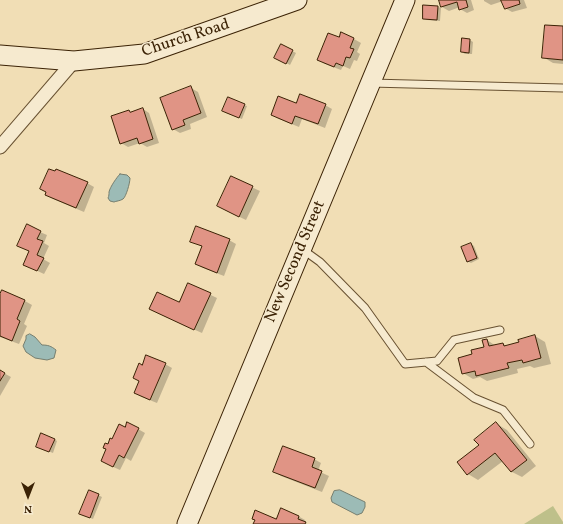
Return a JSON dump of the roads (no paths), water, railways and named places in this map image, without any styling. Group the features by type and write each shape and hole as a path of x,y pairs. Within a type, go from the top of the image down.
{"street":[{"name":"Church Road","path":"0,55 74,61 144,54 297,0"},
{"name":"New Second Street","path":"187,524 405,0"},
{"path":"0,147 74,61"}],"lane":[{"path":"371,83 563,88"},
{"path":"302,249 320,262 365,308 405,364 437,362 454,340 500,330"},
{"path":"426,362 474,398 503,410 530,444"}],"water":[{"path":"120,174 127,175 130,178 127,193 122,200 114,202 110,201 108,198 110,190"},
{"path":"30,334 42,345 49,346 56,350 54,358 47,360 35,358 26,352 23,346 26,336"},
{"path":"340,490 365,502 365,507 362,513 357,515 332,502 331,498 334,491"}]}
